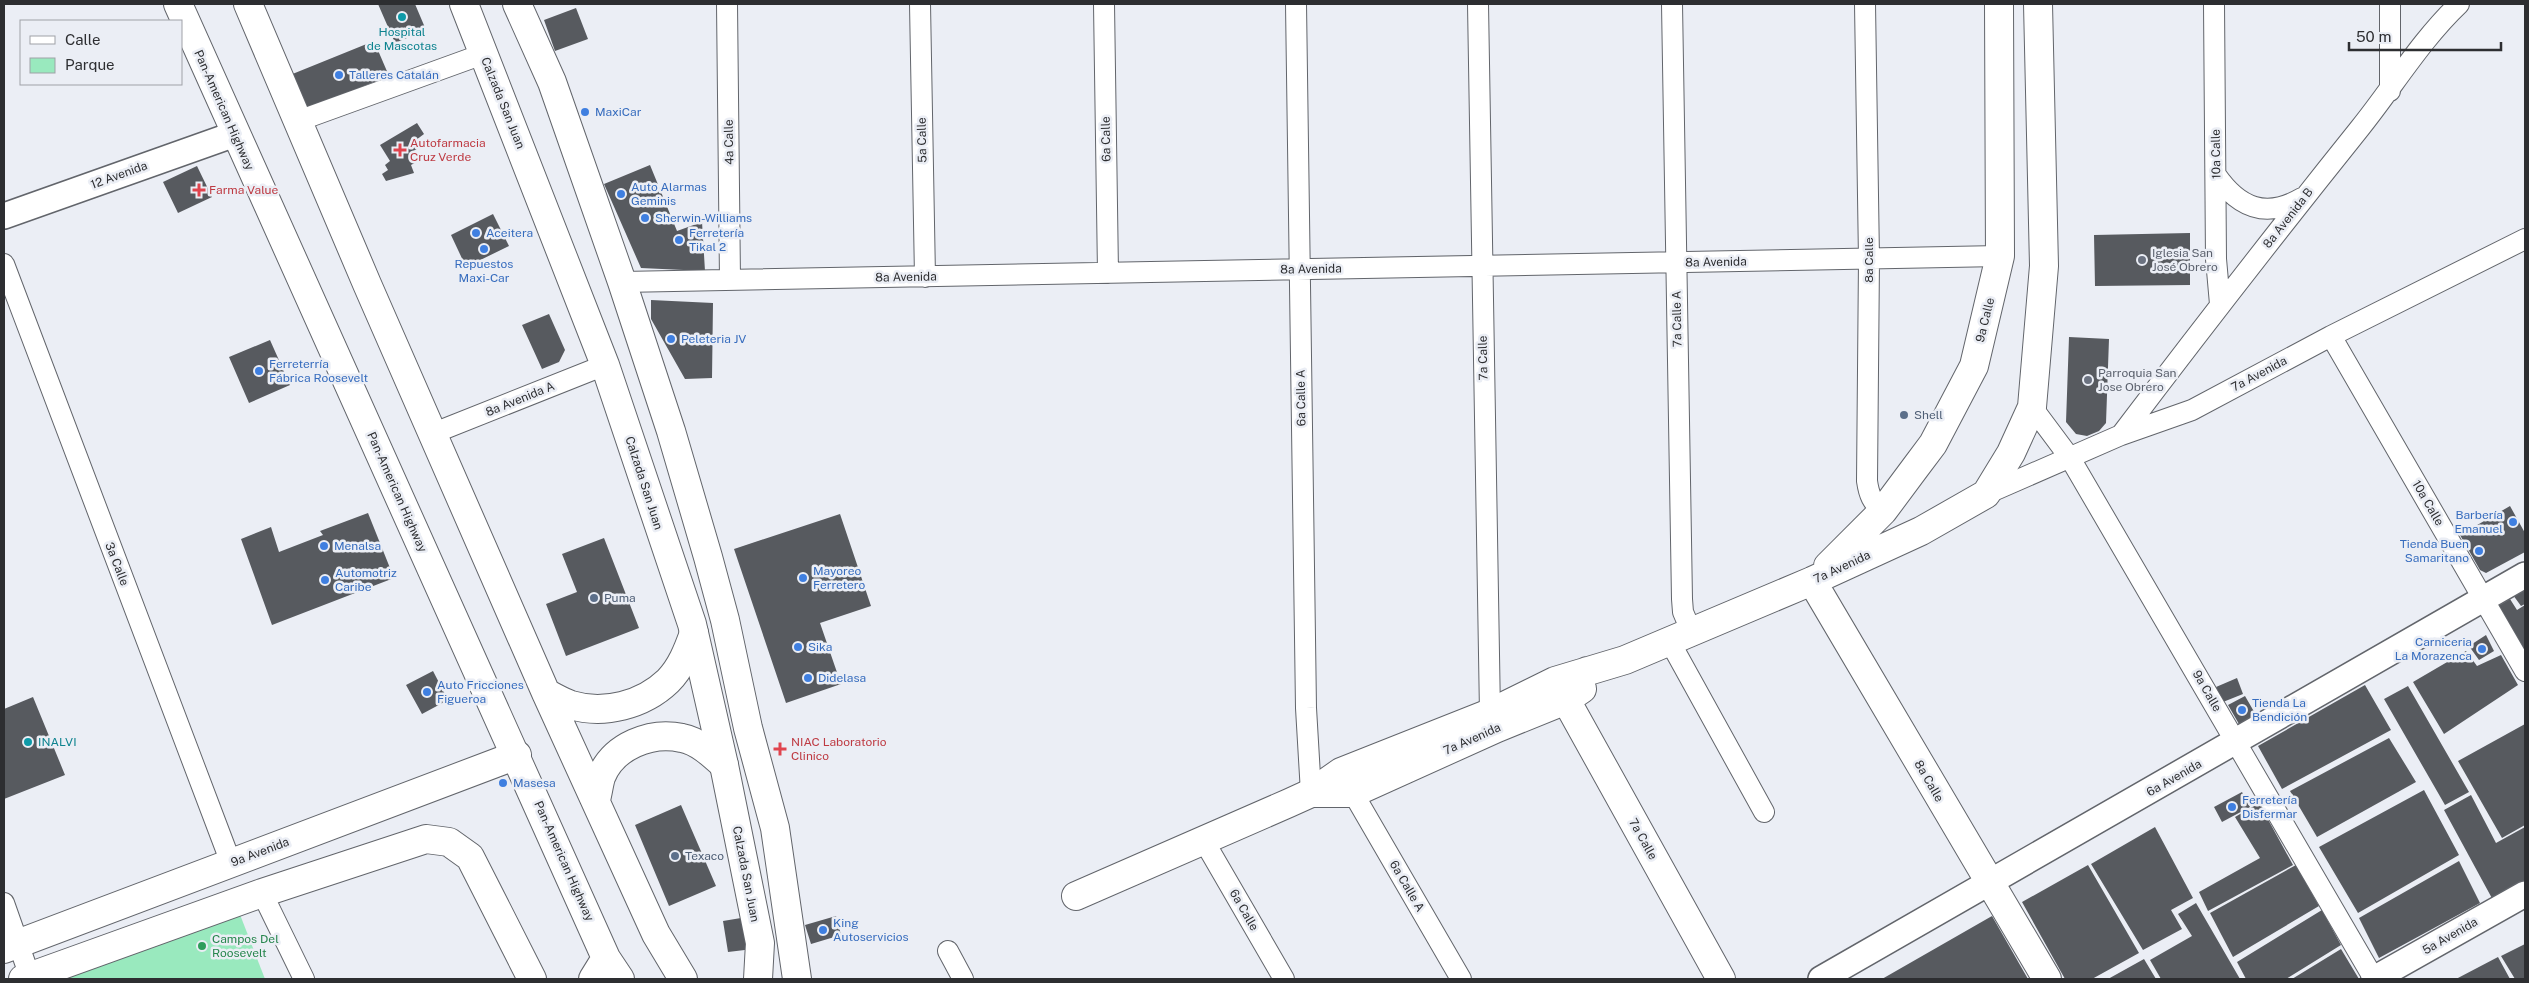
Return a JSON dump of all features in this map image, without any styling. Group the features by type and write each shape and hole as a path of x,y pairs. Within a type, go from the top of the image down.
{"main road":[{"name":"Pan-American Highway","path":"178,4 235,134 517,754 606,972"},
{"path":"248,4 367,284 434,433 546,693 656,934 683,979"},
{"name":"Calzada San Juan","path":"464,4 605,365 694,634 724,764 760,943 758,979"},
{"path":"517,4 552,82 622,282 671,431 725,620 748,728 775,828 809,979"},
{"name":"9a Calle","path":"1812,581 1883,511 1933,444 1974,366 2000,256 1999,4"},
{"path":"1883,511 1902,525 1921,531 1986,494 2011,453 2032,407 2044,266 2038,4"},
{"name":"7a Avenida","path":"1076,896 1204,841 1311,792 1341,772 1490,713 1555,681 1625,660 1681,638 1921,531"},
{"name":"8a Calle","path":"1812,581 2047,979"},
{"path":"546,693 570,704 596,709 623,706 648,697 668,680 684,659 694,634"},
{"name":"7a Avenida","path":"1311,792 1353,793 1497,728 1566,700 1625,660"},
{"path":"1566,700 1587,671"},
{"name":"7a Calle","path":"1566,700 1721,979"},
{"path":"596,800 602,776 616,756 635,742 659,736 683,738 705,748 724,764"},
{"name":"9a Avenida","path":"11,947 517,754"},
{"path":"775,828 797,979"},
{"path":"27,978 262,893 420,840 449,842 470,857 532,979"}],"street":[{"name":"4a Calle","path":"727,4 730,280"},
{"name":"5a Calle","path":"920,4 925,277"},
{"name":"6a Calle","path":"1104,4 1108,273"},
{"name":"6a Calle A","path":"1296,4 1306,708 1311,792"},
{"name":"7a Calle","path":"1478,4 1490,713"},
{"name":"7a Calle A","path":"1672,4 1683,612 1681,638 1764,812"},
{"name":"8a Calle","path":"1865,4 1869,259 1867,480 1869,494 1874,503 1883,511"},
{"name":"10a Calle","path":"2214,4 2216,259 2220,304"},
{"path":"2390,4 2390,90"},
{"name":"8a Avenida B","path":"2121,435 2220,304 2390,90 2440,22 2459,4"},
{"path":"298,121 483,54"},
{"name":"12 Avenida","path":"4,216 235,134"},
{"path":"2216,175 2228,193 2246,205 2267,209 2288,206 2306,195"},
{"name":"7a Avenida","path":"1986,494 2121,435 2192,410 2331,336 2525,239"},
{"name":"8a Avenida","path":"622,282 2000,256"},
{"name":"3a Calle","path":"4,264 231,863"},
{"name":"10a Calle","path":"2331,336 2525,671"},
{"name":"8a Avenida A","path":"434,433 605,365"},
{"name":"9a Calle","path":"2032,407 2070,458 2374,979"},
{"name":"6a Avenida","path":"1822,979 2525,575"},
{"name":"6a Calle A","path":"1353,793 1461,979"},
{"name":"6a Calle","path":"1204,841 1284,979"},
{"path":"262,893 304,979"},
{"name":"5a Avenida","path":"2374,979 2525,894"},
{"path":"4,903 11,947 27,978"},
{"path":"948,951 963,979"}],"green space":[{"name":"Campos Del Roosevelt","path":"239,912 265,979 64,979"}],"building":[{"name":"Hospital de Mascotas","path":"378,4 415,4 426,30 395,43"},
{"path":"576,8 588,39 555,51 544,20"},
{"name":"Talleres Catalán","path":"374,41 389,76 304,110 290,75"},
{"name":"Autofarmacia Cruz Verde","path":"417,123 424,134 416,140 420,147 412,152 418,161 411,165 414,173 386,181 382,174 388,170 385,165 390,161 380,145"},
{"path":"650,165 677,231 702,222 705,271 641,268 604,184"},
{"path":"197,166 212,197 178,213 163,182"},
{"path":"493,214 509,246 466,267 451,235"},
{"name":"Iglesia San José Obrero","path":"2190,233 2190,285 2095,286 2094,235"},
{"path":"651,300 713,303 712,378 685,379 651,319"},
{"path":"549,314 565,350 559,362 542,369 522,325"},
{"name":"Parroquia San Jose Obrero","path":"2069,337 2109,339 2106,423 2099,431 2087,436 2076,434 2066,422"},
{"name":"Ferreterría Fábrica Roosevelt","path":"270,340 290,385 249,403 229,357"},
{"path":"2510,506 2525,533 2525,552 2486,573 2480,570 2460,535"},
{"name":"Automotriz Caribe","path":"368,513 394,578 272,625 241,539 271,527 279,552 323,535 320,531"},
{"name":"Mayoreo Ferretero","path":"840,514 871,606 820,623 841,684 786,703 734,549"},
{"name":"Puma","path":"604,538 639,628 566,656 546,604 577,592 562,554"},
{"path":"2525,588 2525,604 2521,606 2513,595"},
{"path":"2510,599 2517,610 2525,605 2525,652 2498,606"},
{"name":"Carniceria La Morazenca","path":"2486,635 2494,651 2479,660 2469,646"},
{"path":"2466,651 2477,666 2501,655 2518,685 2444,734 2413,682"},
{"name":"Auto Fricciones Figueroa","path":"433,671 448,700 422,714 406,685"},
{"path":"2237,678 2243,694 2223,702 2216,687"},
{"path":"2365,685 2391,730 2282,789 2258,746"},
{"path":"2408,686 2469,792 2445,805 2384,699"},
{"name":"Tienda La Bendición","path":"2245,696 2256,715 2239,724 2228,705"},
{"name":"INALVI","path":"33,697 65,775 4,799 4,709"},
{"path":"2525,724 2525,825 2502,838 2458,761"},
{"path":"2389,738 2416,782 2317,837 2290,791"},
{"path":"2424,790 2459,855 2358,913 2319,847"},
{"name":"Ferretería Disfermar","path":"2242,792 2250,807 2222,822 2214,807"},
{"path":"2471,795 2496,843 2525,827 2525,884 2494,902 2444,810"},
{"path":"2259,803 2293,865 2208,911 2199,892 2260,858 2235,817"},
{"name":"Texaco","path":"681,805 716,886 669,906 635,825"},
{"path":"2155,827 2193,898 2171,910 2182,929 2143,950 2091,864"},
{"path":"2459,861 2480,903 2379,958 2359,918"},
{"path":"2088,865 2139,953 2092,979 2065,979 2022,902"},
{"path":"2296,865 2319,906 2233,957 2210,913"},
{"path":"2196,903 2240,979 2161,979 2150,960 2192,936 2178,914"},
{"path":"2322,910 2341,945 2286,979 2246,979 2237,962"},
{"name":"King Autoservicios","path":"836,916 841,935 811,944 805,925"},
{"path":"1992,916 2028,979 1882,979"},
{"path":"747,917 753,949 728,952 723,921"},
{"path":"2525,944 2525,979 2515,979 2501,956"},
{"path":"2341,949 2359,979 2292,979"},
{"path":"2498,957 2510,979 2456,979"},
{"path":"2144,959 2156,979 2108,979"}],"place":[{"name":"Hospital de Mascotas","path":"402,17"},
{"name":"Talleres Catalán","path":"339,75"},
{"name":"MaxiCar","path":"585,112"},
{"name":"Autofarmacia Cruz Verde","path":"400,150"},
{"name":"Farma Value","path":"199,190"},
{"name":"Auto Alarmas Geminis","path":"621,194"},
{"name":"Sherwin-Williams","path":"645,218"},
{"name":"Aceitera","path":"476,233"},
{"name":"Ferretería Tikal 2","path":"679,240"},
{"name":"Repuestos Maxi-Car","path":"484,249"},
{"name":"Iglesia San José Obrero","path":"2142,260"},
{"name":"Peleteria JV","path":"671,339"},
{"name":"Ferreterría Fábrica Roosevelt","path":"259,371"},
{"name":"Parroquia San Jose Obrero","path":"2088,380"},
{"name":"Shell","path":"1904,415"},
{"name":"Barbería Emanuel","path":"2513,522"},
{"name":"Menalsa","path":"324,546"},
{"name":"Tienda Buen Samaritano","path":"2479,551"},
{"name":"Mayoreo Ferretero","path":"803,578"},
{"name":"Automotriz Caribe","path":"325,580"},
{"name":"Puma","path":"594,598"},
{"name":"Sika","path":"798,647"},
{"name":"Carniceria La Morazenca","path":"2482,649"},
{"name":"Didelasa","path":"808,678"},
{"name":"Auto Fricciones Figueroa","path":"427,692"},
{"name":"Tienda La Bendición","path":"2242,710"},
{"name":"INALVI","path":"28,742"},
{"name":"NIAC Laboratorio Clinico","path":"780,749"},
{"name":"Masesa","path":"503,783"},
{"name":"Ferretería Disfermar","path":"2232,807"},
{"name":"Texaco","path":"675,856"},
{"name":"King Autoservicios","path":"823,930"},
{"name":"Campos Del Roosevelt","path":"202,946"}]}
